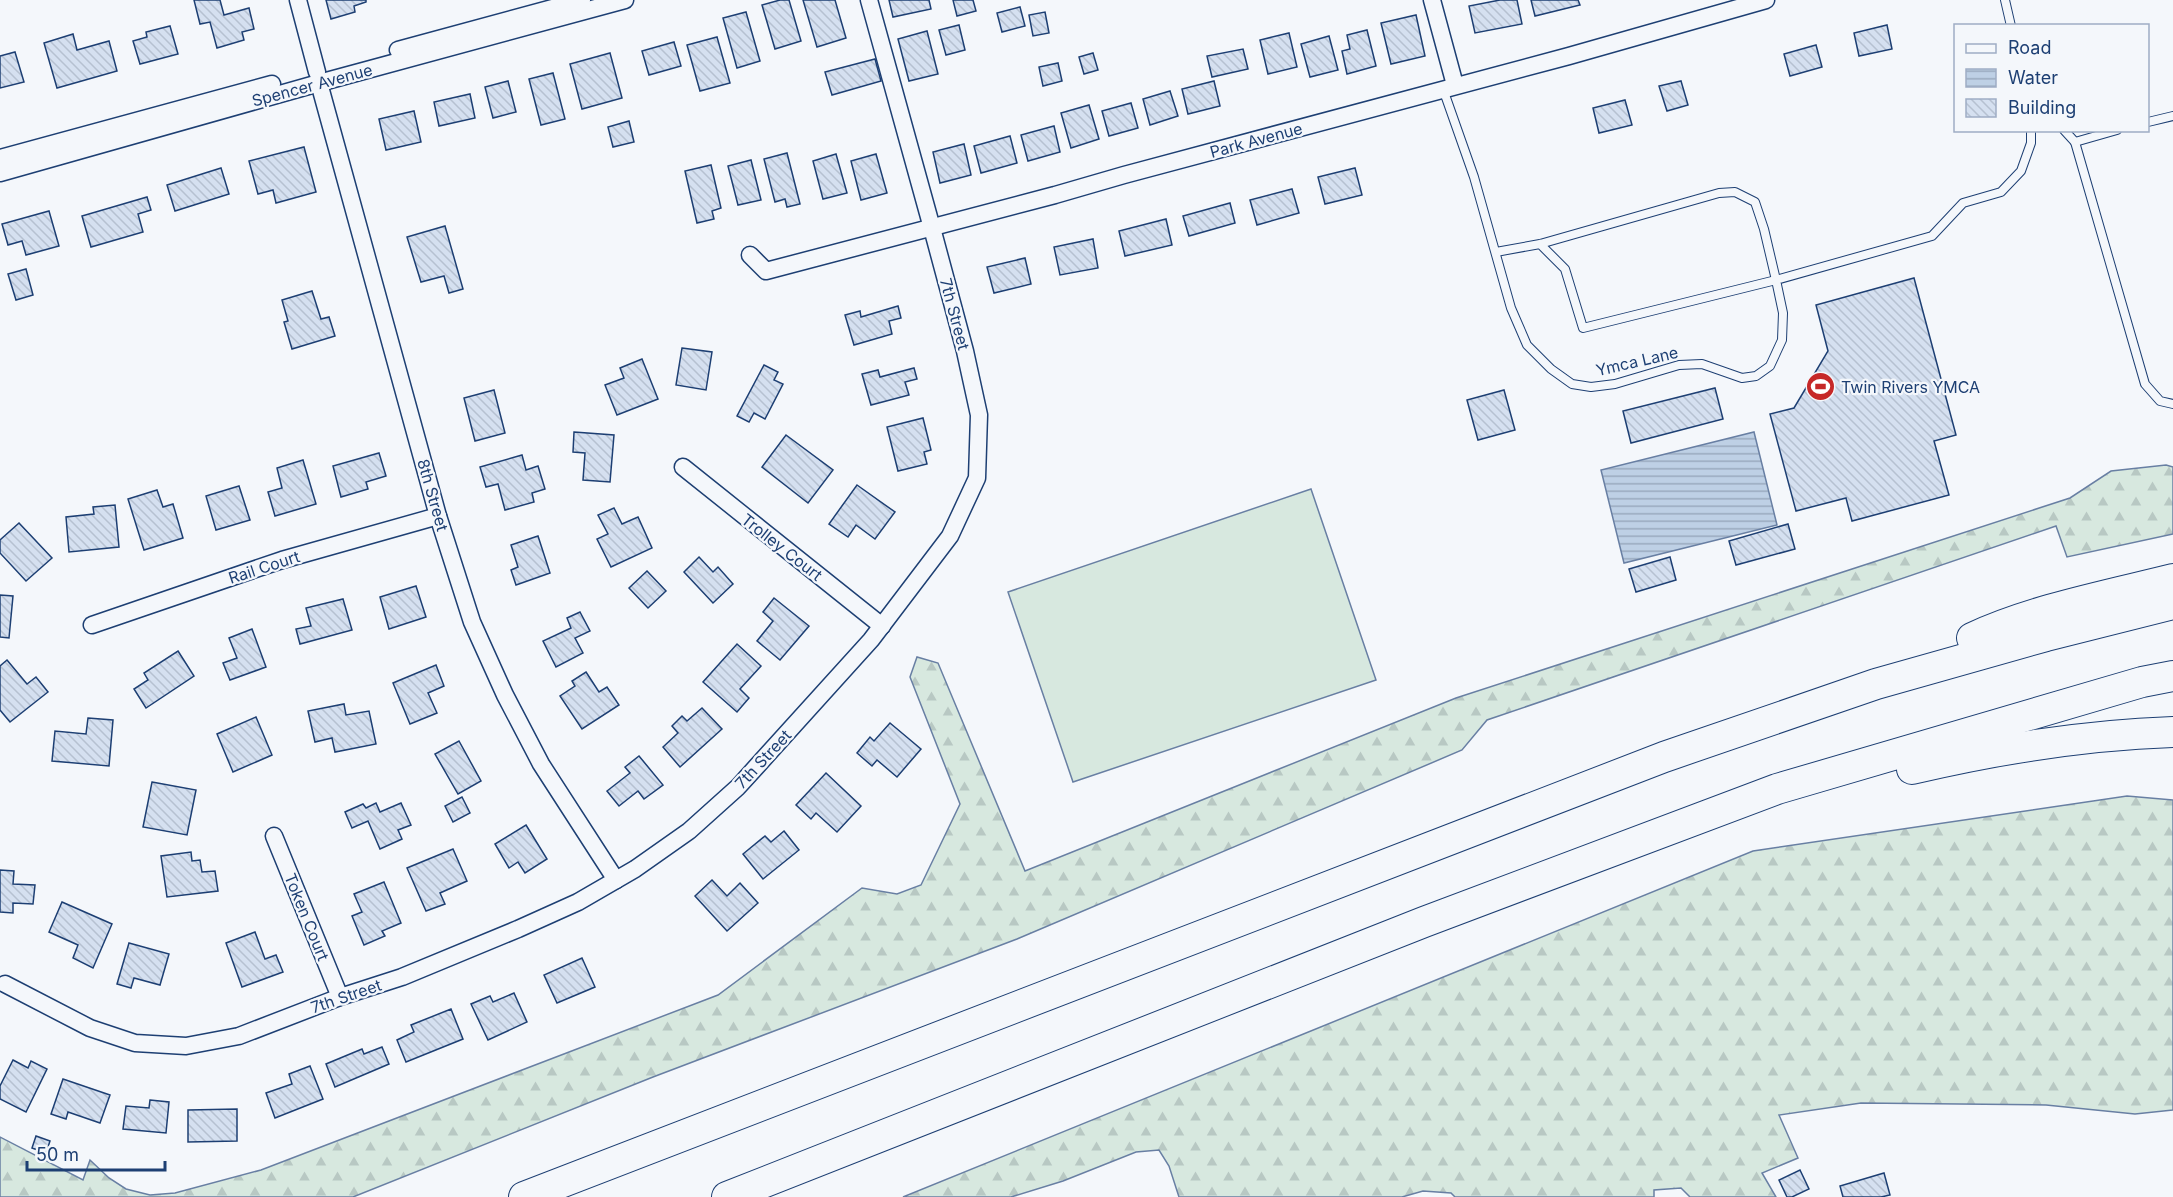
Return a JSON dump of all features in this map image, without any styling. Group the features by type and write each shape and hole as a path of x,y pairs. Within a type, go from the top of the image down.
{"highway":[{"path":"1876,684 1987,631 2086,601 2173,579"},
{"path":"524,1197 1664,757 1876,684 2046,636 2173,604"},
{"path":"727,1197 1424,922 1727,807 1777,789 2142,682 2173,676"},
{"path":"1727,807 2001,750 2102,736 2173,732"}],"street":[{"name":"8th Street","path":"298,0 438,516 472,622 505,695 541,764 616,880"},
{"name":"Spencer Avenue","path":"0,173 582,0"},
{"name":"Spencer Avenue","path":"0,158 625,0"},
{"name":"7th Street","path":"5,984 90,1028 135,1043 186,1046 238,1036 402,977 578,902 616,880 689,831 738,787 783,739 882,626 950,536 977,478 979,415 965,351 869,0"},
{"path":"1432,0 1449,87"},
{"name":"Park Avenue","path":"750,255 766,271 932,228 1766,0"},
{"name":"Trolley Court","path":"683,467 882,626"},
{"name":"Rail Court","path":"92,625 282,560 438,516"},
{"name":"Token Court","path":"274,836 340,998"}],"lane":[{"path":"2005,0 2011,24"},
{"name":"Ymca Lane","path":"1449,87 1511,308 1527,345 1551,369 1572,384 1591,387 1615,384 1679,365 1702,364 1742,378 1756,376 1770,366 1782,340 1783,312 1764,229 1755,202 1735,192 1719,193 1539,244 1496,252"},
{"path":"2149,122 2173,116"},
{"path":"1539,244 1566,270 1583,328 1776,279 1932,236 1963,202 2001,192 2021,171 2031,143 2031,132"},
{"path":"2066,132 2075,142 2145,384 2160,401 2173,404"},
{"path":"2075,142 2110,132"}],"green space":[{"path":"2166,465 2173,467 2173,534 2067,557 2056,526 1487,720 1462,750 1017,939 653,1077 353,1197 0,1197 0,1137 83,1180 90,1160 109,1178 126,1189 150,1195 175,1193 261,1170 718,995 862,888 897,894 921,885 960,804 910,677 917,657 938,663 1025,871 1456,698 2070,498 2111,471"},
{"path":"1311,489 1376,680 1073,782 1008,592"},
{"path":"2127,796 2173,800 2173,1110 2135,1114 2046,1105 1861,1103 1779,1115 1798,1158 1762,1173 1776,1197 1690,1197 1681,1188 1654,1190 1654,1197 1455,1197 1451,1193 1423,1191 1402,1197 1179,1197 1169,1166 1159,1150 1136,1152 1063,1181 1011,1197 903,1197 1753,851"}],"water":[{"path":"1754,432 1777,525 1624,563 1601,470"}],"building":[{"path":"194,0 220,0 224,15 249,8 254,29 242,32 244,40 217,48 210,22 200,24"},
{"path":"326,0 366,0 366,2 354,6 355,12 331,19"},
{"path":"789,0 801,41 775,49 762,5"},
{"path":"803,0 835,0 846,38 817,47"},
{"path":"889,0 929,0 931,9 893,17"},
{"path":"953,0 973,0 976,11 957,16"},
{"path":"1500,0 1517,0 1522,24 1475,33 1469,6"},
{"path":"1531,0 1578,0 1580,5 1535,16"},
{"path":"1020,7 1025,26 1002,32 997,13"},
{"path":"746,12 760,61 737,68 723,18"},
{"path":"1045,12 1049,33 1033,36 1029,15"},
{"path":"1416,15 1425,56 1391,64 1381,23"},
{"path":"959,25 965,50 946,55 939,30"},
{"path":"1887,25 1892,49 1859,56 1854,33"},
{"path":"170,26 178,54 140,64 133,41 147,37 146,32"},
{"path":"1367,30 1376,66 1347,74 1342,51 1350,49 1347,35"},
{"path":"927,31 938,74 909,81 898,39"},
{"path":"1289,33 1297,67 1268,74 1260,40"},
{"path":"73,34 77,50 109,41 117,71 57,88 44,43"},
{"path":"1329,36 1338,70 1310,77 1301,44"},
{"path":"717,37 730,83 700,91 687,45"},
{"path":"674,42 681,66 649,75 642,51"},
{"path":"1816,45 1822,67 1790,76 1784,54"},
{"path":"1243,49 1248,69 1212,77 1207,56"},
{"path":"15,52 24,82 0,88 0,56"},
{"path":"610,53 622,98 582,109 570,64"},
{"path":"1093,53 1098,70 1084,74 1079,57"},
{"path":"875,59 881,81 832,95 825,72"},
{"path":"1058,63 1062,81 1043,86 1039,67"},
{"path":"553,73 565,119 541,125 529,79"},
{"path":"508,81 516,112 493,118 485,87"},
{"path":"1214,81 1220,106 1188,114 1182,89"},
{"path":"1681,81 1688,105 1667,111 1659,86"},
{"path":"1170,91 1178,116 1150,125 1143,99"},
{"path":"470,94 475,118 439,126 434,102"},
{"path":"1625,100 1632,125 1599,133 1593,108"},
{"path":"1131,103 1138,128 1109,136 1102,111"},
{"path":"1089,105 1099,139 1071,148 1061,113"},
{"path":"414,111 421,142 386,150 379,119"},
{"path":"629,121 634,142 613,147 608,127"},
{"path":"1054,126 1060,152 1028,161 1021,135"},
{"path":"1010,136 1017,163 981,173 974,146"},
{"path":"964,144 971,175 940,183 933,152"},
{"path":"304,147 316,192 276,203 273,190 258,194 249,161"},
{"path":"787,153 800,204 787,207 785,199 775,202 764,159"},
{"path":"836,154 847,193 823,199 813,161"},
{"path":"876,154 887,193 861,200 851,161"},
{"path":"751,160 761,200 738,205 728,166"},
{"path":"711,165 721,208 712,211 714,219 697,223 685,171"},
{"path":"221,168 229,194 175,211 167,185"},
{"path":"1355,168 1362,195 1325,204 1318,177"},
{"path":"1292,189 1299,213 1257,225 1250,200"},
{"path":"147,197 151,210 138,214 143,232 91,247 82,216"},
{"path":"1230,203 1235,223 1189,236 1183,216"},
{"path":"49,211 59,246 26,255 22,241 8,245 2,224"},
{"path":"1166,219 1172,245 1125,256 1119,231"},
{"path":"445,226 463,289 449,293 444,276 421,282 407,237"},
{"path":"1093,239 1098,268 1060,275 1054,247"},
{"path":"1025,258 1031,284 994,293 987,267"},
{"path":"26,269 33,295 16,300 8,274"},
{"path":"1914,278 1956,435 1934,441 1949,495 1852,521 1846,498 1796,511 1770,414 1794,408 1828,351 1816,305"},
{"path":"312,291 321,319 329,317 335,336 292,349 284,322 288,321 282,300"},
{"path":"898,306 901,318 889,321 892,334 854,345 845,315 860,311 861,317"},
{"path":"682,348 712,352 706,390 676,385"},
{"path":"642,359 658,399 617,415 605,385 624,378 620,368"},
{"path":"764,365 778,372 774,380 783,384 765,419 754,413 749,422 737,416"},
{"path":"914,368 917,379 905,382 909,395 871,405 862,374 878,370 880,377"},
{"path":"1715,388 1723,419 1631,443 1623,411"},
{"path":"494,390 505,433 475,441 464,398"},
{"path":"1504,390 1515,430 1478,440 1467,400"},
{"path":"923,418 931,450 924,452 927,464 898,471 887,427"},
{"path":"574,432 614,435 610,482 583,480 585,453 573,452"},
{"path":"786,435 833,470 808,503 762,467"},
{"path":"379,453 386,476 366,482 368,489 341,497 333,466"},
{"path":"522,455 526,470 538,466 545,489 532,493 534,502 505,510 498,484 486,487 480,467"},
{"path":"303,460 316,504 275,516 268,492 282,488 277,468"},
{"path":"857,485 895,512 875,539 856,525 848,537 829,524"},
{"path":"239,486 250,520 216,530 206,496"},
{"path":"157,490 163,507 173,504 183,538 144,550 128,499"},
{"path":"115,505 119,547 69,552 66,517 94,514 93,507"},
{"path":"614,508 622,524 638,517 652,548 611,567 597,539 608,534 598,515"},
{"path":"19,523 52,558 26,581 0,553 0,540"},
{"path":"1788,524 1795,549 1736,565 1729,541"},
{"path":"538,536 550,573 516,585 511,570 518,567 511,545"},
{"path":"699,557 713,572 718,567 733,584 713,603 684,572"},
{"path":"1670,557 1676,580 1636,592 1629,569"},
{"path":"647,571 666,591 648,608 629,588"},
{"path":"416,586 426,617 389,629 380,597"},
{"path":"0,595 13,596 9,638 0,637"},
{"path":"774,598 809,626 780,660 757,641 773,621 763,612"},
{"path":"343,599 352,630 300,644 296,629 311,626 306,608"},
{"path":"580,612 590,631 575,638 583,653 556,667 543,641 571,628 567,618"},
{"path":"252,629 266,667 230,680 223,663 237,658 229,638"},
{"path":"737,644 761,666 740,689 749,698 737,712 703,682"},
{"path":"178,651 194,676 146,708 134,689 148,680 144,673"},
{"path":"7,660 27,684 36,677 48,692 10,722 0,710 0,666"},
{"path":"436,665 444,686 428,693 437,713 410,724 393,683"},
{"path":"586,672 599,692 607,687 619,705 582,729 560,696 575,686 572,681"},
{"path":"344,704 346,715 369,711 376,744 335,752 332,738 315,742 308,711"},
{"path":"702,708 722,729 680,767 663,747 678,733 672,726 682,716 687,721"},
{"path":"256,717 272,755 233,772 217,734"},
{"path":"88,718 113,720 109,766 52,761 55,731 86,734"},
{"path":"890,723 921,749 897,777 877,760 872,766 857,753 870,737 874,741"},
{"path":"459,741 481,781 458,794 435,754"},
{"path":"639,756 663,785 644,799 638,791 619,806 607,791 630,773 625,767"},
{"path":"826,773 861,806 837,832 816,813 811,819 796,805"},
{"path":"152,782 196,790 187,835 143,827"},
{"path":"462,797 470,813 453,822 445,806"},
{"path":"376,803 380,812 401,803 411,825 398,830 402,839 380,849 368,821 352,828 345,812 363,804 366,808"},
{"path":"526,825 547,859 525,873 518,862 509,868 495,844"},
{"path":"784,831 799,850 763,879 743,854 765,836 771,842"},
{"path":"453,849 467,881 440,893 445,904 426,911 407,868"},
{"path":"191,852 192,861 200,860 202,872 215,871 218,891 167,897 161,856"},
{"path":"0,870 14,871 13,884 35,885 33,904 13,903 13,913 0,912"},
{"path":"712,880 727,896 740,883 758,903 727,931 695,896"},
{"path":"384,882 401,923 382,931 385,936 364,945 352,916 362,912 354,894"},
{"path":"62,902 112,924 93,968 73,958 78,945 49,932"},
{"path":"255,932 265,959 276,955 283,972 242,987 226,943"},
{"path":"129,943 169,954 160,985 134,978 131,988 117,984"},
{"path":"582,958 595,987 557,1003 544,975"},
{"path":"514,993 527,1022 488,1040 471,1004 490,996 493,1002"},
{"path":"451,1009 463,1039 406,1062 397,1040 414,1032 411,1025"},
{"path":"382,1047 389,1064 335,1087 326,1064 362,1049 364,1054"},
{"path":"13,1060 28,1068 31,1061 47,1069 26,1112 0,1099 0,1086"},
{"path":"310,1066 323,1099 275,1118 266,1093 292,1084 289,1074"},
{"path":"63,1079 110,1095 100,1123 68,1112 66,1119 51,1114"},
{"path":"150,1100 169,1102 166,1133 123,1129 126,1106 149,1108"},
{"path":"237,1109 237,1141 188,1142 188,1110"},
{"path":"36,1136 50,1141 46,1153 32,1148"},
{"path":"1800,1170 1809,1189 1787,1197 1779,1180"},
{"path":"1884,1173 1890,1195 1843,1197 1840,1186"}],"place":[{"name":"Twin Rivers YMCA","path":"1820,387"}]}
